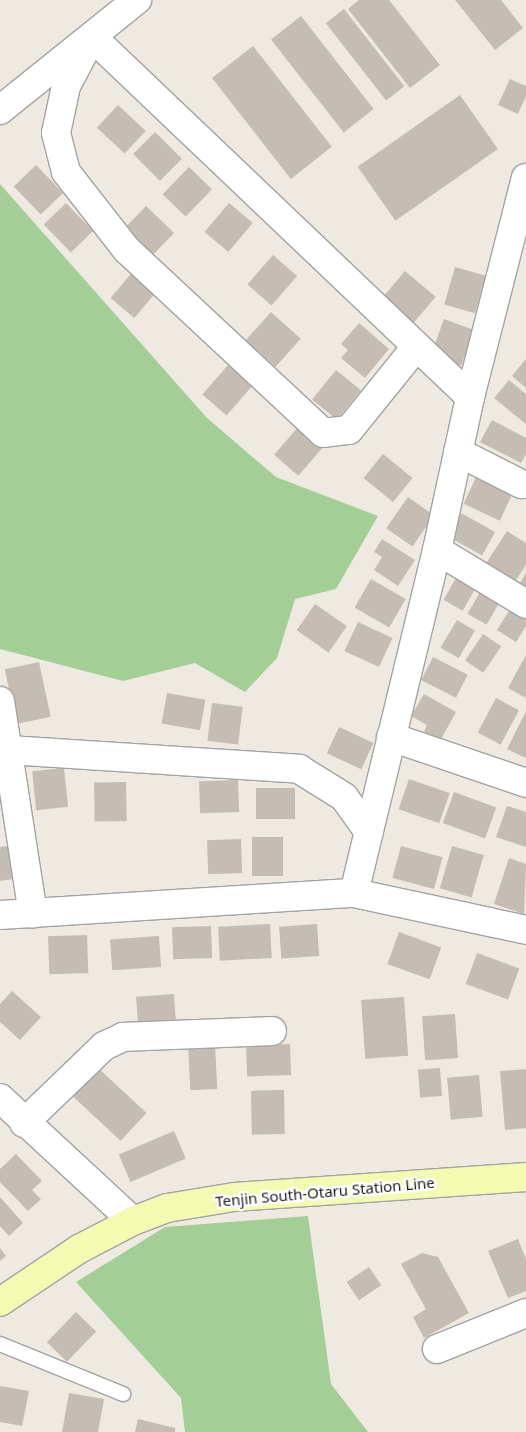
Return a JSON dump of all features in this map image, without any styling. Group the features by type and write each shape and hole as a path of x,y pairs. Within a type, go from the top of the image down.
{"main road":[{"name":"Tenjin South-Otaru Station Line","path":"0,1302 79,1249 133,1221 167,1208 234,1197 526,1177"}],"street":[{"path":"0,110 137,0"},
{"path":"92,37 470,397"},
{"path":"92,37 66,86 56,133 66,172 127,250 323,433 349,430 416,347"},
{"path":"354,893 437,550 470,397 526,178"},
{"path":"458,452 521,484"},
{"path":"437,550 526,604"},
{"path":"0,701 33,913"},
{"path":"391,737 526,782"},
{"path":"9,750 299,769 344,797 369,832"},
{"path":"0,915 354,893 526,930"},
{"path":"24,1122 104,1046 123,1037 272,1031"},
{"path":"0,1098 133,1221"},
{"path":"437,1349 526,1313"}],"lane":[{"path":"0,1344 124,1394"}],"green space":[{"path":"0,184 207,418 276,477 378,516 336,589 295,599 277,658 245,692 195,663 123,681 0,649"},
{"path":"308,1216 331,1384 368,1432 185,1432 181,1398 76,1282 165,1227"}],"building":[{"path":"359,0 389,0 440,65 410,88 348,9"},
{"path":"455,0 501,0 523,28 495,50"},
{"path":"344,9 404,86 386,100 326,23"},
{"path":"301,16 374,109 344,132 271,39"},
{"path":"253,46 332,147 291,179 212,78"},
{"path":"510,79 526,86 526,96 518,114 498,105"},
{"path":"460,95 498,149 395,221 358,167"},
{"path":"118,105 146,131 125,154 97,128"},
{"path":"155,132 182,159 160,181 133,154"},
{"path":"36,165 63,193 41,215 14,187"},
{"path":"189,167 212,189 186,217 163,194"},
{"path":"66,203 93,231 71,253 44,225"},
{"path":"229,203 253,223 228,252 205,232"},
{"path":"146,206 174,233 152,256 124,229"},
{"path":"273,255 297,276 272,305 247,284"},
{"path":"455,267 486,276 475,313 444,304"},
{"path":"135,269 159,289 134,318 111,298"},
{"path":"405,271 436,297 412,325 381,299"},
{"path":"271,312 301,339 275,367 246,340"},
{"path":"444,319 474,330 461,366 431,355"},
{"path":"359,323 389,349 365,378 341,358 348,350 341,344"},
{"path":"526,359 526,388 512,376"},
{"path":"228,365 252,386 227,415 202,394"},
{"path":"336,370 361,390 337,420 312,400"},
{"path":"509,380 526,394 526,424 494,398"},
{"path":"492,420 526,438 526,454 521,463 480,442"},
{"path":"299,426 323,447 298,476 274,455"},
{"path":"383,454 413,478 393,502 363,478"},
{"path":"478,473 514,490 500,521 464,504"},
{"path":"408,497 434,515 412,546 386,528"},
{"path":"461,513 495,532 482,556 448,537"},
{"path":"507,531 526,543 526,565 514,583 485,565"},
{"path":"382,539 415,560 398,586 374,570 382,557 374,552"},
{"path":"459,573 478,584 463,611 444,600"},
{"path":"526,573 526,587 520,583"},
{"path":"371,579 406,599 389,628 354,608"},
{"path":"483,587 502,598 487,625 468,614"},
{"path":"514,603 526,611 526,626 516,642 497,630"},
{"path":"315,604 347,626 329,653 297,630"},
{"path":"457,620 475,631 459,658 441,647"},
{"path":"358,622 392,638 379,667 344,651"},
{"path":"483,634 501,646 483,673 465,661"},
{"path":"526,655 526,698 508,688"},
{"path":"433,657 468,675 456,698 421,680"},
{"path":"39,662 51,717 16,724 5,669"},
{"path":"167,693 205,700 200,730 162,724"},
{"path":"424,694 456,712 440,741 424,732 427,725 411,716"},
{"path":"496,698 519,710 501,745 478,732"},
{"path":"212,703 243,707 238,744 207,741"},
{"path":"526,711 526,758 507,749"},
{"path":"339,727 373,743 361,769 327,753"},
{"path":"64,768 68,807 36,810 32,771"},
{"path":"409,779 450,793 439,823 399,809"},
{"path":"238,780 239,812 200,813 199,781"},
{"path":"126,782 127,821 95,822 94,783"},
{"path":"256,788 295,788 295,819 256,819"},
{"path":"454,792 496,807 485,838 443,823"},
{"path":"507,806 526,812 526,847 496,837"},
{"path":"252,837 283,837 283,876 252,876"},
{"path":"241,839 242,873 208,874 207,840"},
{"path":"9,846 13,879 0,881 0,847"},
{"path":"401,846 443,857 434,889 392,878"},
{"path":"452,846 484,855 472,897 440,888"},
{"path":"509,858 526,864 524,914 494,904"},
{"path":"270,924 272,958 220,961 218,927"},
{"path":"317,924 319,956 281,959 279,927"},
{"path":"211,926 212,958 173,959 172,927"},
{"path":"399,932 441,947 430,979 387,964"},
{"path":"87,935 88,973 49,974 48,936"},
{"path":"159,936 161,967 112,970 110,939"},
{"path":"477,953 519,968 508,999 466,984"},
{"path":"12,991 41,1017 20,1040 0,1022 0,1004"},
{"path":"174,994 176,1026 138,1029 136,997"},
{"path":"404,997 408,1056 365,1059 361,1000"},
{"path":"455,1014 458,1058 425,1060 422,1016"},
{"path":"290,1044 291,1075 247,1077 246,1046"},
{"path":"215,1045 217,1089 190,1090 188,1046"},
{"path":"96,1066 146,1113 121,1141 70,1094"},
{"path":"440,1068 442,1096 420,1097 418,1070"},
{"path":"526,1069 526,1128 505,1130 500,1071"},
{"path":"479,1075 483,1117 451,1120 447,1078"},
{"path":"284,1090 285,1134 252,1135 251,1091"},
{"path":"174,1131 186,1159 130,1182 119,1154"},
{"path":"16,1154 42,1181 32,1190 41,1199 28,1211 0,1182 0,1169"},
{"path":"0,1197 23,1223 9,1236 0,1226"},
{"path":"518,1239 526,1259 526,1291 508,1298 488,1251"},
{"path":"0,1248 6,1256 0,1261"},
{"path":"422,1253 438,1257 469,1313 424,1338 413,1317 426,1309 401,1264"},
{"path":"369,1267 381,1285 359,1300 347,1282"},
{"path":"76,1312 96,1331 67,1362 47,1342"},
{"path":"0,1386 29,1391 22,1426 0,1422"},
{"path":"69,1393 104,1399 98,1432 62,1432"},
{"path":"138,1419 175,1428 175,1432 135,1432"}]}
